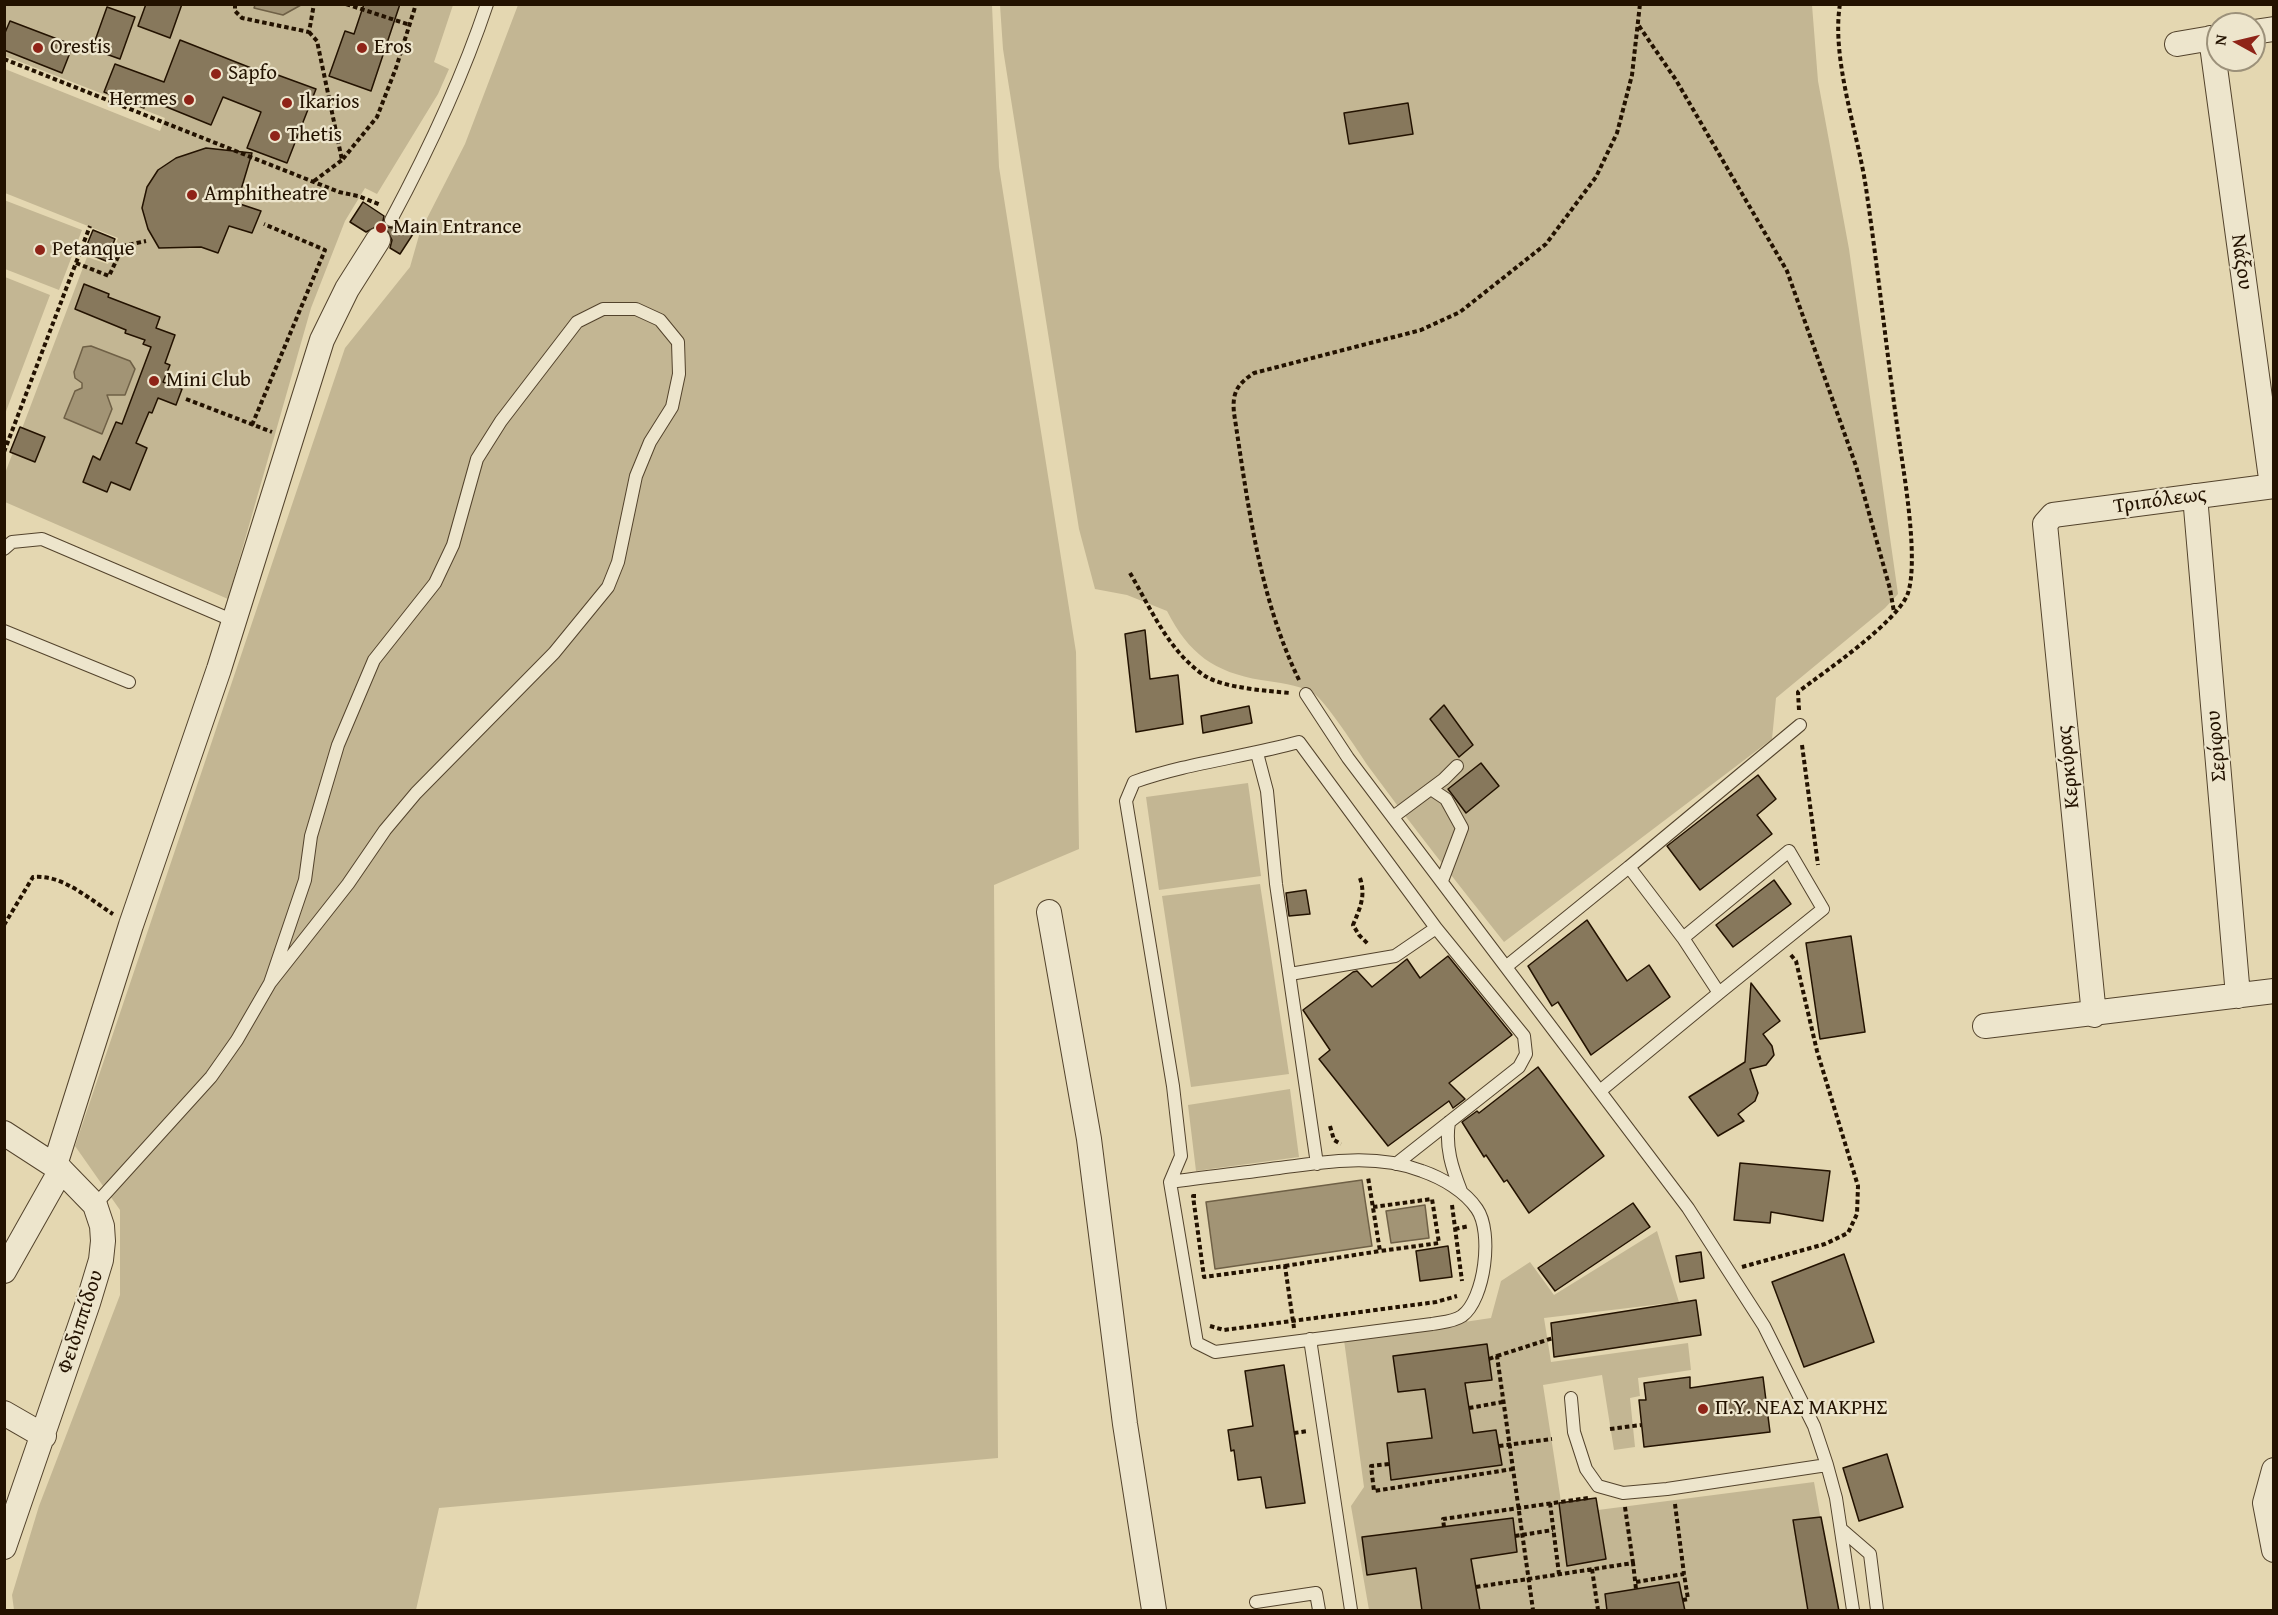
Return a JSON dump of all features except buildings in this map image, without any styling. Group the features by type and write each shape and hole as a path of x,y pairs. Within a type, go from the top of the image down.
{"street":[{"path":"2177,44 2206,39"},
{"name":"Νάξου","path":"2219,72 2273,486"},
{"path":"4,1271 58,1168 131,925 234,621 322,340 347,289 388,224"},
{"name":"Τριπόλεως","path":"2047,520 2053,515 2273,486"},
{"name":"Σερίφου","path":"2195,496 2238,996"},
{"name":"Κερκύρας","path":"2047,520 2044,528 2094,1015"},
{"path":"1049,912 1089,1139 1125,1424 1154,1611"},
{"path":"1985,1026 2094,1015 2274,991"},
{"path":"4,1133 58,1168 95,1205"},
{"name":"Φειδιππίδου","path":"4,1547 44,1436 101,1260 102,1226 95,1205"},
{"path":"4,1413 44,1436"},
{"path":"2274,1470 2265,1508 2274,1550"}],"lane":[{"path":"388,224 467,61 487,4"},
{"path":"95,1205 212,1077 237,1040 270,982 348,884 385,830 416,793 524,686 587,615 608,587 618,562 636,476 650,442 672,407 675,396 679,374 678,342 660,320 636,309 603,309 577,322 501,421 477,459 453,545 435,583 375,660 338,746 311,836 305,880 270,982"},
{"path":"4,549 12,542 42,539 234,621"},
{"path":"4,631 129,682"},
{"path":"1306,694 1348,758 1688,1208 1764,1326 1804,1406 1827,1465 1841,1529 1853,1611"},
{"path":"1507,966 1800,725"},
{"path":"1170,1182 1378,1159 1396,1164 1422,1170 1461,1191 1479,1210 1484,1231 1485,1254 1479,1291 1471,1306 1462,1316 1450,1321 1215,1352 1197,1343 1191,1321 1170,1182 1181,1156 1173,1086 1126,801 1134,782 1167,770 1257,753 1299,742 1436,928 1524,1036 1526,1054 1519,1067 1396,1164"},
{"path":"1257,753 1268,791 1276,884 1317,1164"},
{"path":"1393,817 1431,789 1456,766"},
{"path":"1431,789 1446,800 1462,828 1442,881"},
{"path":"1600,1091 1719,993 1782,945 1823,909 1789,851 1683,938"},
{"path":"1629,867 1683,938 1719,993"},
{"path":"1290,974 1395,956 1436,928"},
{"path":"1449,1122 1446,1139 1452,1167 1461,1191"},
{"path":"1311,1339 1351,1611"},
{"path":"1571,1398 1574,1432 1586,1469 1598,1485 1623,1493 1673,1488 1827,1465"},
{"path":"1841,1529 1869,1554 1877,1611"},
{"path":"1256,1602 1316,1593 1319,1611"}],"path":[{"path":"235,4 235,11 242,18 309,32 317,42 342,160"},
{"path":"309,32 314,4"},
{"path":"346,4 410,25"},
{"path":"314,181 342,160 377,117 416,4"},
{"path":"1130,573 1171,645 1206,676 1252,690 1306,694 1271,610 1259,563 1235,422 1234,392 1240,382 1254,373 1421,330 1460,312 1546,244 1596,177 1617,134 1632,75 1640,4"},
{"path":"1819,874 1798,692 1882,626 1894,612 1907,593 1911,551 1906,491 1866,187 1846,91 1840,46 1840,4"},
{"path":"1638,26 1676,80 1787,271 1856,466 1890,589 1894,612"},
{"path":"4,58 314,181 388,224"},
{"path":"252,425 325,250 264,224"},
{"path":"4,452 90,226"},
{"path":"76,263 109,276 123,246 146,242"},
{"path":"186,399 290,439"},
{"path":"4,926 33,877 46,876 74,889 131,925"},
{"path":"1360,878 1364,889 1363,900 1353,925 1359,936 1369,945 1373,960"},
{"path":"1730,1270 1825,1244 1848,1233 1857,1214 1858,1186 1816,1051 1796,961 1782,945"},
{"path":"1368,1172 1380,1251"},
{"path":"1191,1321 1224,1330 1436,1302 1459,1295 1462,1280 1449,1185"},
{"path":"1204,1194 1193,1196 1204,1277 1439,1243 1432,1199 1373,1207"},
{"path":"1286,1266 1296,1341"},
{"path":"1489,1359 1553,1338"},
{"path":"1497,1356 1533,1611"},
{"path":"1469,1408 1503,1402"},
{"path":"1610,1429 1641,1425"},
{"path":"1499,1446 1551,1439"},
{"path":"1389,1464 1371,1466 1374,1491 1513,1469"},
{"path":"1673,1488 1688,1599 1683,1600"},
{"path":"1443,1527 1443,1519 1623,1493 1636,1589"},
{"path":"1550,1503 1559,1574"},
{"path":"1515,1536 1553,1530"},
{"path":"1476,1587 1633,1563"},
{"path":"1592,1569 1598,1611"},
{"path":"1636,1582 1684,1574"}],"shaded area":[{"path":"255,4 301,5 283,15 254,8"},
{"path":"5,5 453,5 434,62 449,69 438,94 377,194 365,188 345,221 311,308 228,599 5,502 4,476 87,257 108,264 118,238 5,193 5,69 160,131 165,118 5,56"},
{"path":"518,5 992,5 999,167 1076,652 1079,849 994,885 998,1458 439,1508 416,1610 14,1610 12,1595 39,1506 120,1295 120,1210 75,1146 345,348 410,267 420,232 465,144"},
{"path":"1000,5 1812,5 1818,81 1849,249 1898,594 1885,608 1776,698 1772,739 1504,942 1401,811 1333,715 1313,693 1287,684 1244,677 1216,666 1194,650 1184,639 1167,611 1127,595 1095,589 1079,529 1003,49"},
{"name":"Petanque","path":"4,200 82,230 59,290 5,269"},
{"path":"5,277 50,295 5,414"},
{"path":"91,346 130,361 135,369 125,395 107,395 112,409 102,434 64,418 75,391 82,388 82,383 75,378 74,372 83,347"},
{"path":"1248,783 1261,876 1159,890 1146,797"},
{"path":"1260,884 1289,1074 1191,1087 1162,896"},
{"path":"1290,1089 1299,1157 1196,1171 1188,1105"},
{"path":"1362,1180 1372,1246 1215,1269 1206,1202"},
{"path":"1425,1205 1429,1238 1391,1243 1386,1211"},
{"path":"1657,1231 1679,1302 1544,1318 1551,1362 1688,1343 1691,1370 1638,1378 1640,1396 1630,1398 1635,1447 1614,1450 1602,1375 1543,1385 1560,1495 1567,1566 1606,1559 1598,1510 1814,1482 1837,1610 1369,1610 1351,1506 1364,1487 1344,1340 1491,1318 1501,1281 1530,1262 1554,1295"}],"place":[{"name":"Orestis","path":"38,48"},
{"name":"Eros","path":"362,48"},
{"name":"Sapfo","path":"216,74"},
{"name":"Hermes","path":"189,100"},
{"name":"Ikarios","path":"287,103"},
{"name":"Thetis","path":"275,136"},
{"name":"Amphitheatre","path":"192,195"},
{"name":"Main Entrance","path":"381,228"},
{"name":"Petanque","path":"40,250"},
{"name":"Mini Club","path":"154,381"},
{"name":"Π.Υ. ΝΕΑΣ ΜΑΚΡΗΣ","path":"1703,1409"}]}
